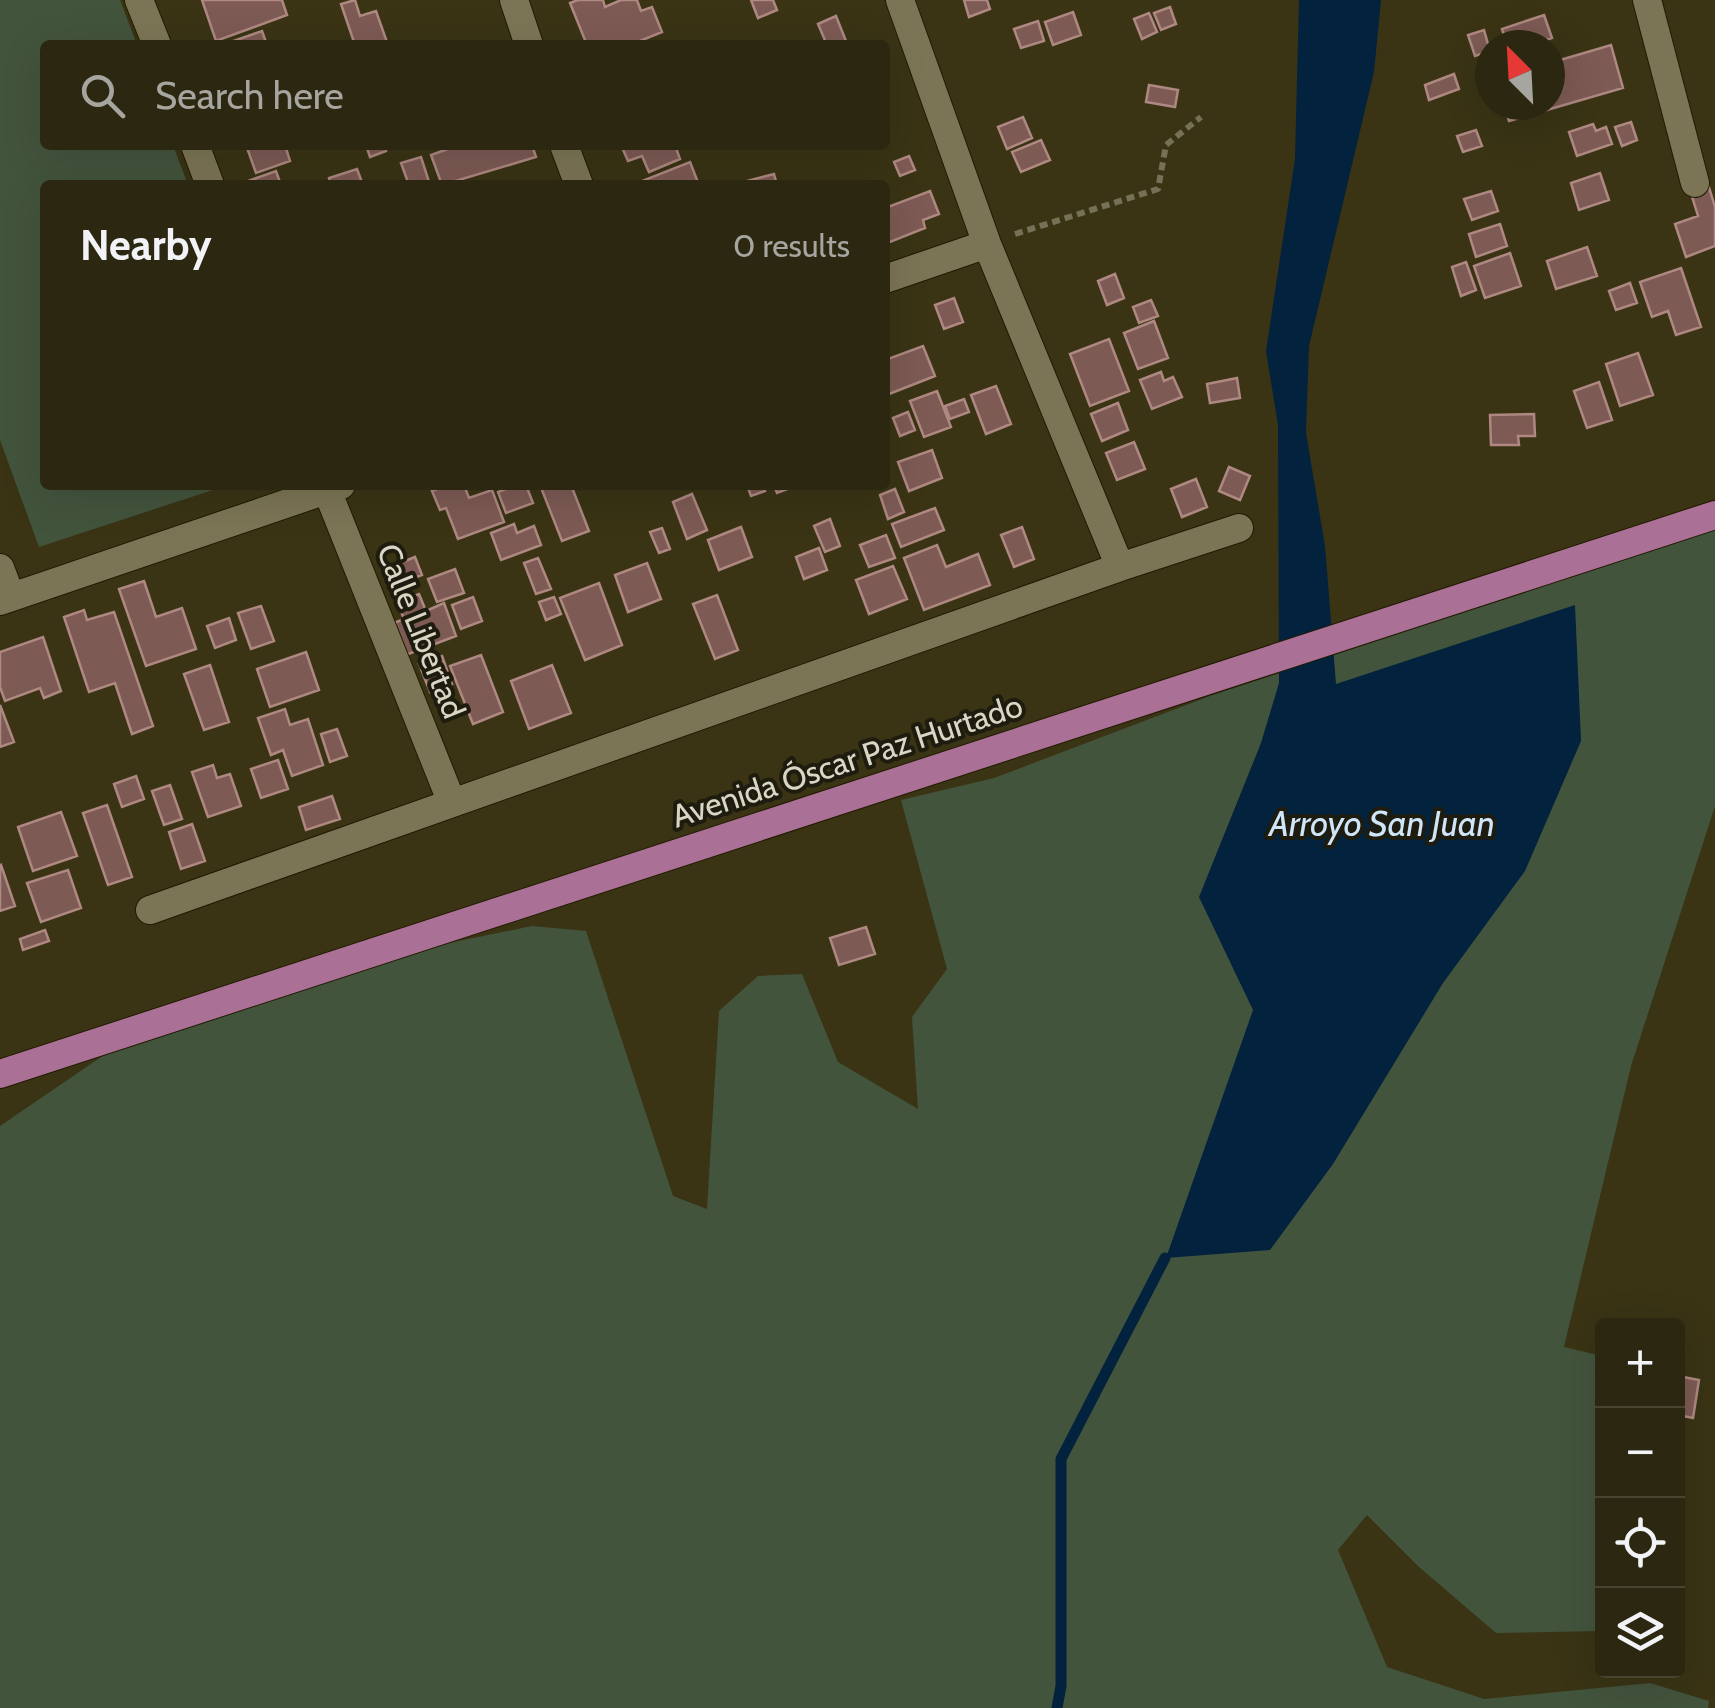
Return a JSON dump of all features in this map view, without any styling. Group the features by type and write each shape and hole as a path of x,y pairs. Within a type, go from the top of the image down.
{"main road":[{"name":"Avenida Óscar Paz Hurtado","path":"0,1074 1715,515"}],"street":[{"path":"140,0 154,40"},
{"path":"514,0 527,40"},
{"path":"900,0 987,244 1120,567"},
{"path":"1647,0 1695,183"},
{"path":"197,150 208,180"},
{"path":"566,150 576,180"},
{"path":"890,276 987,244"},
{"path":"0,568 6,599 322,490"},
{"name":"Calle Libertad","path":"332,490 452,803"},
{"path":"150,910 1239,528"}],"path":[{"path":"987,244 1158,189 1166,145 1201,118"}],"green space":[{"path":"0,0 120,0 135,40 40,40 40,150 175,150 186,180 40,180 40,490 213,490 39,547 0,440"},
{"path":"1715,529 1715,806 1631,1066 1564,1347 1595,1354 1595,1631 1496,1633 1419,1567 1367,1515 1338,1550 1387,1667 1484,1699 1650,1683 1709,1701 1708,1708 0,1708 0,1126 104,1055 395,954 532,926 586,931 673,1196 707,1209 719,1011 758,976 802,974 838,1062 918,1109 912,1017 947,969 901,800 994,778 1210,696"}],"water":[{"name":"Arroyo San Juan","path":"1299,0 1381,0 1374,72 1309,346 1306,433 1325,546 1336,684 1575,605 1581,741 1525,871 1443,983 1333,1164 1270,1250 1166,1258 1253,1010 1199,897 1261,743 1279,683 1278,425 1266,351 1295,159"}],"building":[{"path":"202,0 282,0 287,15 216,40"},
{"path":"355,0 360,16 376,11 386,40 353,40 341,4"},
{"path":"603,0 605,7 621,0 637,0 641,11 652,7 662,32 642,40 585,40 570,3"},
{"path":"751,0 773,0 777,10 758,18"},
{"path":"964,0 987,0 990,9 969,17"},
{"path":"1170,7 1176,24 1161,30 1154,13"},
{"path":"1073,12 1081,35 1053,45 1045,22"},
{"path":"1149,13 1157,32 1142,39 1134,19"},
{"path":"1544,15 1549,30 1502,30"},
{"path":"836,16 846,40 825,40 818,24"},
{"path":"1038,21 1044,41 1021,48 1014,29"},
{"path":"262,31 265,40 236,40"},
{"path":"1475,33 1475,56 1468,35"},
{"path":"1611,45 1623,88 1565,105 1565,59"},
{"path":"1454,74 1459,89 1429,100 1425,85"},
{"path":"1149,85 1178,90 1175,107 1146,102"},
{"path":"1023,117 1032,138 1007,149 998,127"},
{"path":"1631,122 1637,140 1622,146 1615,127"},
{"path":"1593,124 1596,131 1606,127 1612,144 1577,156 1569,132"},
{"path":"1476,130 1482,146 1463,152 1457,136"},
{"path":"1041,140 1050,160 1021,172 1012,152"},
{"path":"248,150 287,150 290,161 256,173"},
{"path":"368,150 386,150 386,151 370,157"},
{"path":"445,150 534,150 536,157 459,180 440,180 431,155"},
{"path":"623,150 677,150 680,159 649,172 642,156 628,161"},
{"path":"909,156 915,170 900,176 894,162"},
{"path":"421,157 428,180 407,180 401,163"},
{"path":"690,162 697,180 645,180"},
{"path":"357,169 361,180 330,180"},
{"path":"276,171 279,180 251,180"},
{"path":"1600,173 1609,200 1579,210 1571,183"},
{"path":"774,174 776,180 751,180"},
{"path":"1708,184 1715,207 1715,246 1686,257 1675,224 1698,216 1690,190"},
{"path":"930,191 939,214 923,220 925,228 890,242 890,206"},
{"path":"1491,191 1498,211 1472,220 1464,199"},
{"path":"1500,224 1507,246 1476,257 1469,234"},
{"path":"1587,247 1597,276 1556,289 1547,261"},
{"path":"1510,253 1521,286 1485,298 1474,266"},
{"path":"1466,262 1476,290 1461,296 1452,267"},
{"path":"1681,268 1701,327 1676,335 1668,311 1652,317 1640,282"},
{"path":"1115,274 1124,298 1107,305 1098,281"},
{"path":"1630,283 1637,303 1616,310 1609,291"},
{"path":"954,298 963,322 944,329 935,305"},
{"path":"1151,300 1158,316 1139,323 1133,307"},
{"path":"1154,321 1168,358 1138,369 1124,333"},
{"path":"1109,339 1129,391 1090,406 1070,354"},
{"path":"923,346 935,376 890,394 890,358"},
{"path":"1638,353 1653,395 1620,406 1606,364"},
{"path":"1161,372 1164,381 1173,377 1182,397 1152,409 1140,380"},
{"path":"1237,378 1240,398 1210,403 1207,384"},
{"path":"1599,382 1612,420 1587,428 1574,391"},
{"path":"996,386 1011,424 986,434 971,395"},
{"path":"937,391 951,427 924,437 910,401"},
{"path":"964,399 969,412 950,419 945,406"},
{"path":"1118,403 1128,430 1102,441 1091,414"},
{"path":"908,412 915,430 900,436 893,418"},
{"path":"1534,414 1535,436 1518,436 1519,445 1491,445 1490,415"},
{"path":"1134,442 1145,469 1117,480 1106,453"},
{"path":"932,450 942,478 909,491 898,462"},
{"path":"1229,467 1250,476 1240,500 1219,491"},
{"path":"1196,479 1207,507 1182,517 1171,489"},
{"path":"895,489 904,512 888,519 880,495"},
{"path":"466,490 469,498 492,490 504,522 458,539 446,508 440,510 432,491"},
{"path":"528,490 533,503 506,513 498,492"},
{"path":"542,490 573,490 589,531 562,541"},
{"path":"692,494 707,530 687,539 673,502"},
{"path":"935,508 944,530 901,547 892,524"},
{"path":"830,519 840,546 825,552 814,526"},
{"path":"514,524 517,533 534,526 541,545 501,560 491,533"},
{"path":"741,527 752,557 719,570 708,540"},
{"path":"1022,527 1034,559 1014,567 1001,535"},
{"path":"662,528 670,549 659,553 650,532"},
{"path":"886,535 895,558 869,567 860,545"},
{"path":"937,545 946,567 978,554 990,585 924,610 904,558"},
{"path":"819,548 827,570 804,579 796,557"},
{"path":"415,557 422,575 389,587 383,570"},
{"path":"538,558 551,589 536,594 524,563"},
{"path":"647,563 661,599 628,612 615,575"},
{"path":"893,566 907,599 869,614 856,580"},
{"path":"455,569 464,593 437,602 428,579"},
{"path":"144,581 156,617 182,608 196,649 146,666 119,589"},
{"path":"599,583 622,645 585,660 560,598"},
{"path":"419,594 426,611 444,603 456,636 406,655 394,623 404,619 397,602"},
{"path":"717,595 738,650 715,659 693,604"},
{"path":"473,597 482,621 461,629 452,605"},
{"path":"554,597 561,614 546,620 539,602"},
{"path":"261,606 274,641 251,649 238,613"},
{"path":"84,610 87,620 114,612 153,726 132,734 115,683 89,692 64,617"},
{"path":"229,618 236,640 215,648 207,626"},
{"path":"43,637 61,691 44,698 40,688 5,701 0,687 0,652"},
{"path":"306,652 319,690 270,707 257,669"},
{"path":"481,655 503,712 473,724 450,666"},
{"path":"442,656 452,684 430,692 419,664"},
{"path":"210,665 229,722 204,730 184,674"},
{"path":"552,665 571,713 529,729 511,681"},
{"path":"0,705 14,742 0,747"},
{"path":"285,709 290,725 308,719 323,765 292,776 283,750 271,755 258,718"},
{"path":"337,729 347,756 330,762 321,734"},
{"path":"278,760 288,789 261,798 251,769"},
{"path":"213,765 217,778 230,774 241,806 208,817 192,772"},
{"path":"136,776 144,799 122,807 114,784"},
{"path":"170,785 182,819 164,825 152,791"},
{"path":"332,796 340,819 306,830 299,807"},
{"path":"107,805 132,877 108,885 83,813"},
{"path":"61,812 77,856 33,871 18,827"},
{"path":"192,824 205,861 181,869 169,832"},
{"path":"0,866 15,906 0,911"},
{"path":"68,870 81,908 41,922 27,883"},
{"path":"866,927 875,954 839,965 830,938"},
{"path":"45,930 49,941 23,950 20,939"},
{"path":"1685,1377 1699,1380 1693,1418 1685,1416"}],"waterway":[{"name":"Arroyo San Juan","path":"1057,1708 1061,1686 1061,1459 1165,1258"}]}
